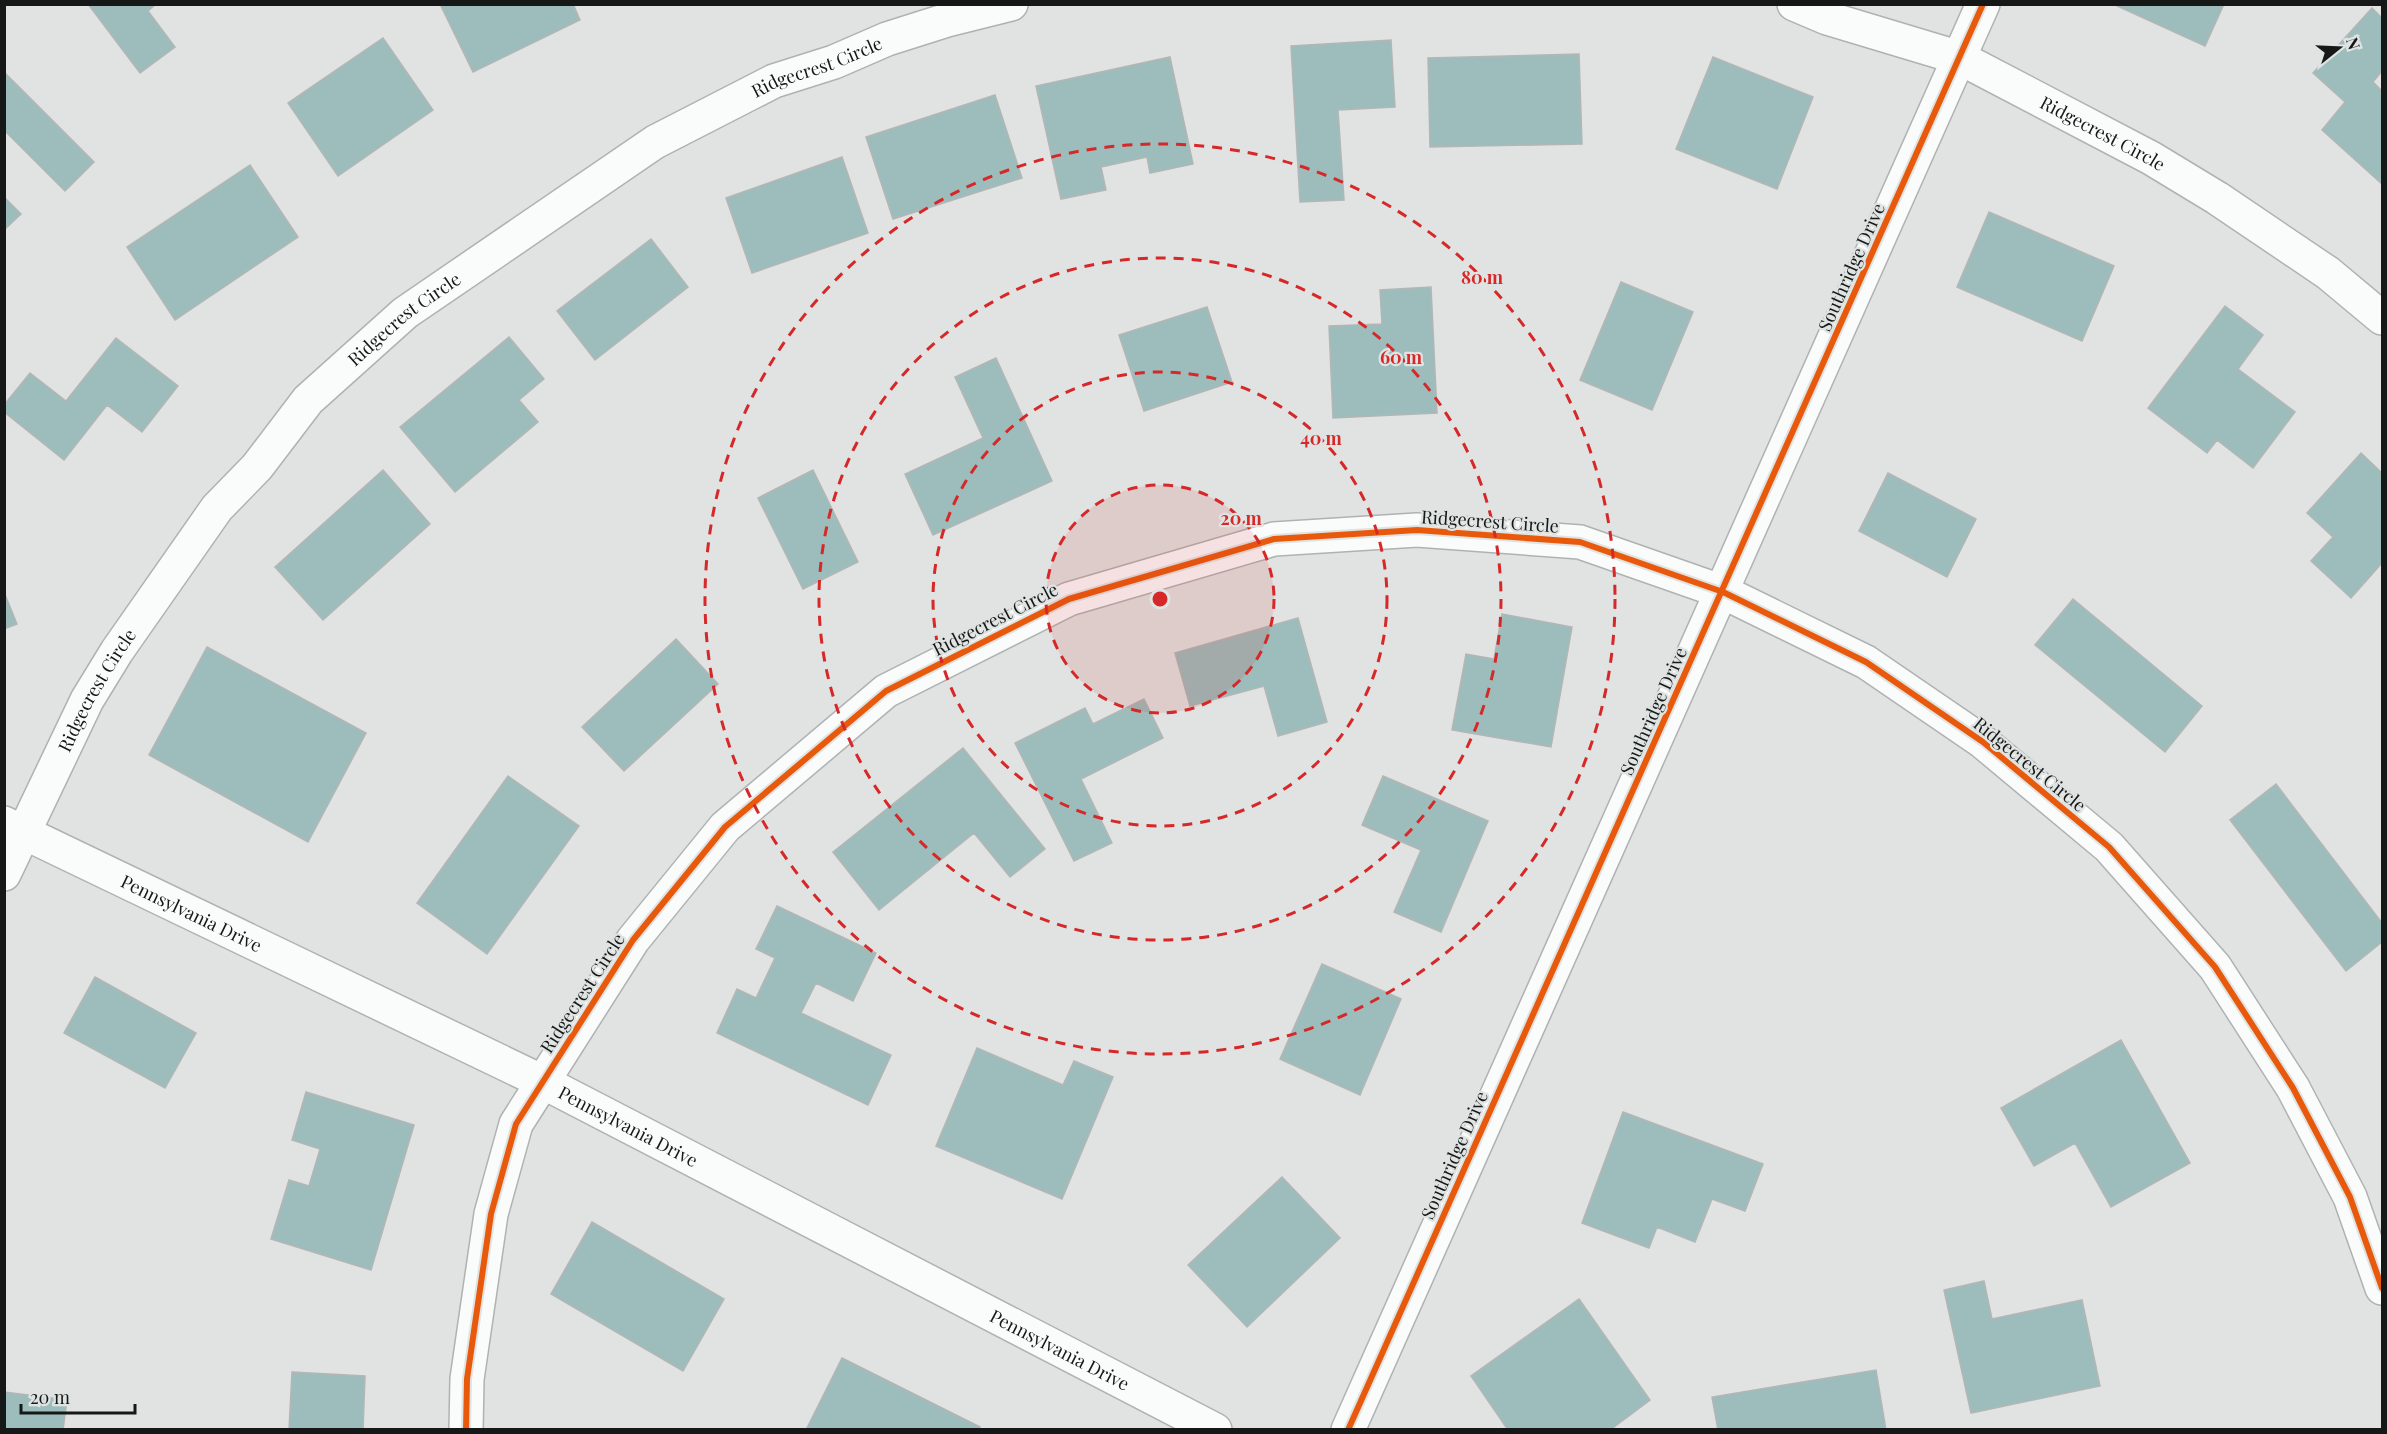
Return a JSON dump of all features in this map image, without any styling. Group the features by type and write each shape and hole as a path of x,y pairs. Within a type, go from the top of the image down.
{"street":[{"name":"Ridgecrest Circle","path":"4,874 14,827 87,700 117,651 217,508 257,467 308,400 405,313 655,142 774,81 834,62 887,39 947,20 1011,4"},
{"name":"Ridgecrest Circle","path":"1794,4 1827,18 1960,58 2151,158 2217,198 2328,273 2382,318"},
{"name":"Southridge Drive","path":"1348,1430 1983,4"},
{"name":"Ridgecrest Circle","path":"466,1430 467,1379 490,1214 516,1124 633,940 725,827 886,692 1068,599 1274,539 1417,530 1580,542 1723,592 1866,662 1983,742 2109,847 2216,967 2293,1088 2350,1197 2382,1288"},
{"name":"Pennsylvania Drive","path":"14,827 543,1082 1215,1430"}],"building":[{"path":"88,4 156,4 148,11 175,47 140,73"},
{"path":"440,4 573,4 580,20 473,72"},
{"path":"2113,4 2224,4 2205,46"},
{"path":"2372,8 2382,18 2382,71 2373,82 2382,91 2382,184 2322,130 2345,102 2313,73"},
{"path":"383,38 433,110 338,176 288,103"},
{"path":"1391,40 1395,107 1338,110 1344,200 1300,202 1291,46"},
{"path":"1579,54 1582,144 1430,147 1428,58"},
{"path":"1170,57 1193,164 1150,173 1147,157 1101,167 1106,190 1061,199 1036,86"},
{"path":"1713,57 1813,97 1777,189 1676,149"},
{"path":"4,72 94,162 65,191 6,132 4,134"},
{"path":"995,95 1022,178 893,219 866,137"},
{"path":"842,157 868,233 752,273 726,198"},
{"path":"250,165 298,237 175,320 127,247"},
{"path":"4,197 21,214 4,230"},
{"path":"1989,212 2114,266 2082,341 1957,287"},
{"path":"651,239 688,287 595,360 557,311"},
{"path":"1621,282 1693,312 1652,410 1580,380"},
{"path":"1431,287 1437,413 1333,418 1329,326 1382,324 1380,290"},
{"path":"2225,306 2263,335 2238,369 2295,412 2253,468 2217,440 2207,453 2148,408"},
{"path":"1207,307 1232,382 1144,411 1119,335"},
{"path":"509,337 544,379 519,400 538,422 455,492 400,427"},
{"path":"116,338 178,386 142,432 107,405 64,460 4,412 4,405 30,373 66,401"},
{"path":"996,358 1052,481 933,535 905,474 983,438 955,377"},
{"path":"2361,453 2382,473 2382,563 2351,598 2311,561 2333,537 2307,513"},
{"path":"383,470 430,524 323,620 275,567"},
{"path":"813,470 858,562 803,589 758,498"},
{"path":"1888,473 1976,519 1947,577 1859,531"},
{"path":"4,592 17,624 4,629"},
{"path":"2073,599 2202,706 2165,752 2035,645"},
{"path":"1502,614 1572,627 1551,747 1452,730 1466,654 1494,659"},
{"path":"1298,618 1327,722 1278,736 1264,686 1190,706 1175,653"},
{"path":"676,639 718,684 624,771 582,727"},
{"path":"207,647 366,733 308,842 149,755"},
{"path":"1144,699 1163,738 1081,779 1112,843 1074,861 1015,743 1085,708 1093,724"},
{"path":"963,748 1045,849 1010,877 974,833 879,910 833,852"},
{"path":"508,776 579,826 487,954 417,903"},
{"path":"1383,776 1488,821 1441,932 1394,912 1421,850 1362,825"},
{"path":"2276,784 2382,923 2382,942 2346,971 2230,820"},
{"path":"777,906 876,953 853,1001 816,983 801,1013 891,1055 868,1105 717,1033 737,989 756,998 775,958 756,949"},
{"path":"1322,964 1401,999 1360,1095 1280,1059"},
{"path":"95,977 196,1033 165,1088 64,1033"},
{"path":"2121,1040 2190,1163 2111,1207 2075,1143 2034,1166 2001,1108"},
{"path":"977,1048 1063,1085 1074,1061 1113,1077 1062,1199 936,1146"},
{"path":"306,1092 414,1125 371,1270 271,1239 289,1180 309,1186 320,1149 292,1140"},
{"path":"1623,1112 1763,1164 1745,1211 1712,1199 1695,1242 1657,1227 1649,1248 1582,1223"},
{"path":"1282,1177 1340,1238 1247,1327 1188,1265"},
{"path":"592,1222 724,1299 683,1371 551,1294"},
{"path":"1984,1281 1992,1319 2082,1300 2100,1386 1971,1413 1944,1290"},
{"path":"1579,1299 1650,1400 1610,1430 1508,1430 1471,1376"},
{"path":"842,1358 980,1427 979,1430 806,1430"},
{"path":"1876,1370 1886,1430 1718,1430 1712,1397"},
{"path":"292,1372 365,1376 363,1430 289,1430"},
{"path":"4,1392 67,1400 63,1430 4,1430"}],"cycle path":[{"path":"1348,1430 1983,4"},
{"path":"466,1430 467,1379 491,1214 516,1124 633,940 725,827 886,691 1069,599 1274,539 1417,530 1580,542 1723,592 1866,662 1983,742 2109,847 2215,967 2293,1088 2350,1197 2382,1288"}]}
